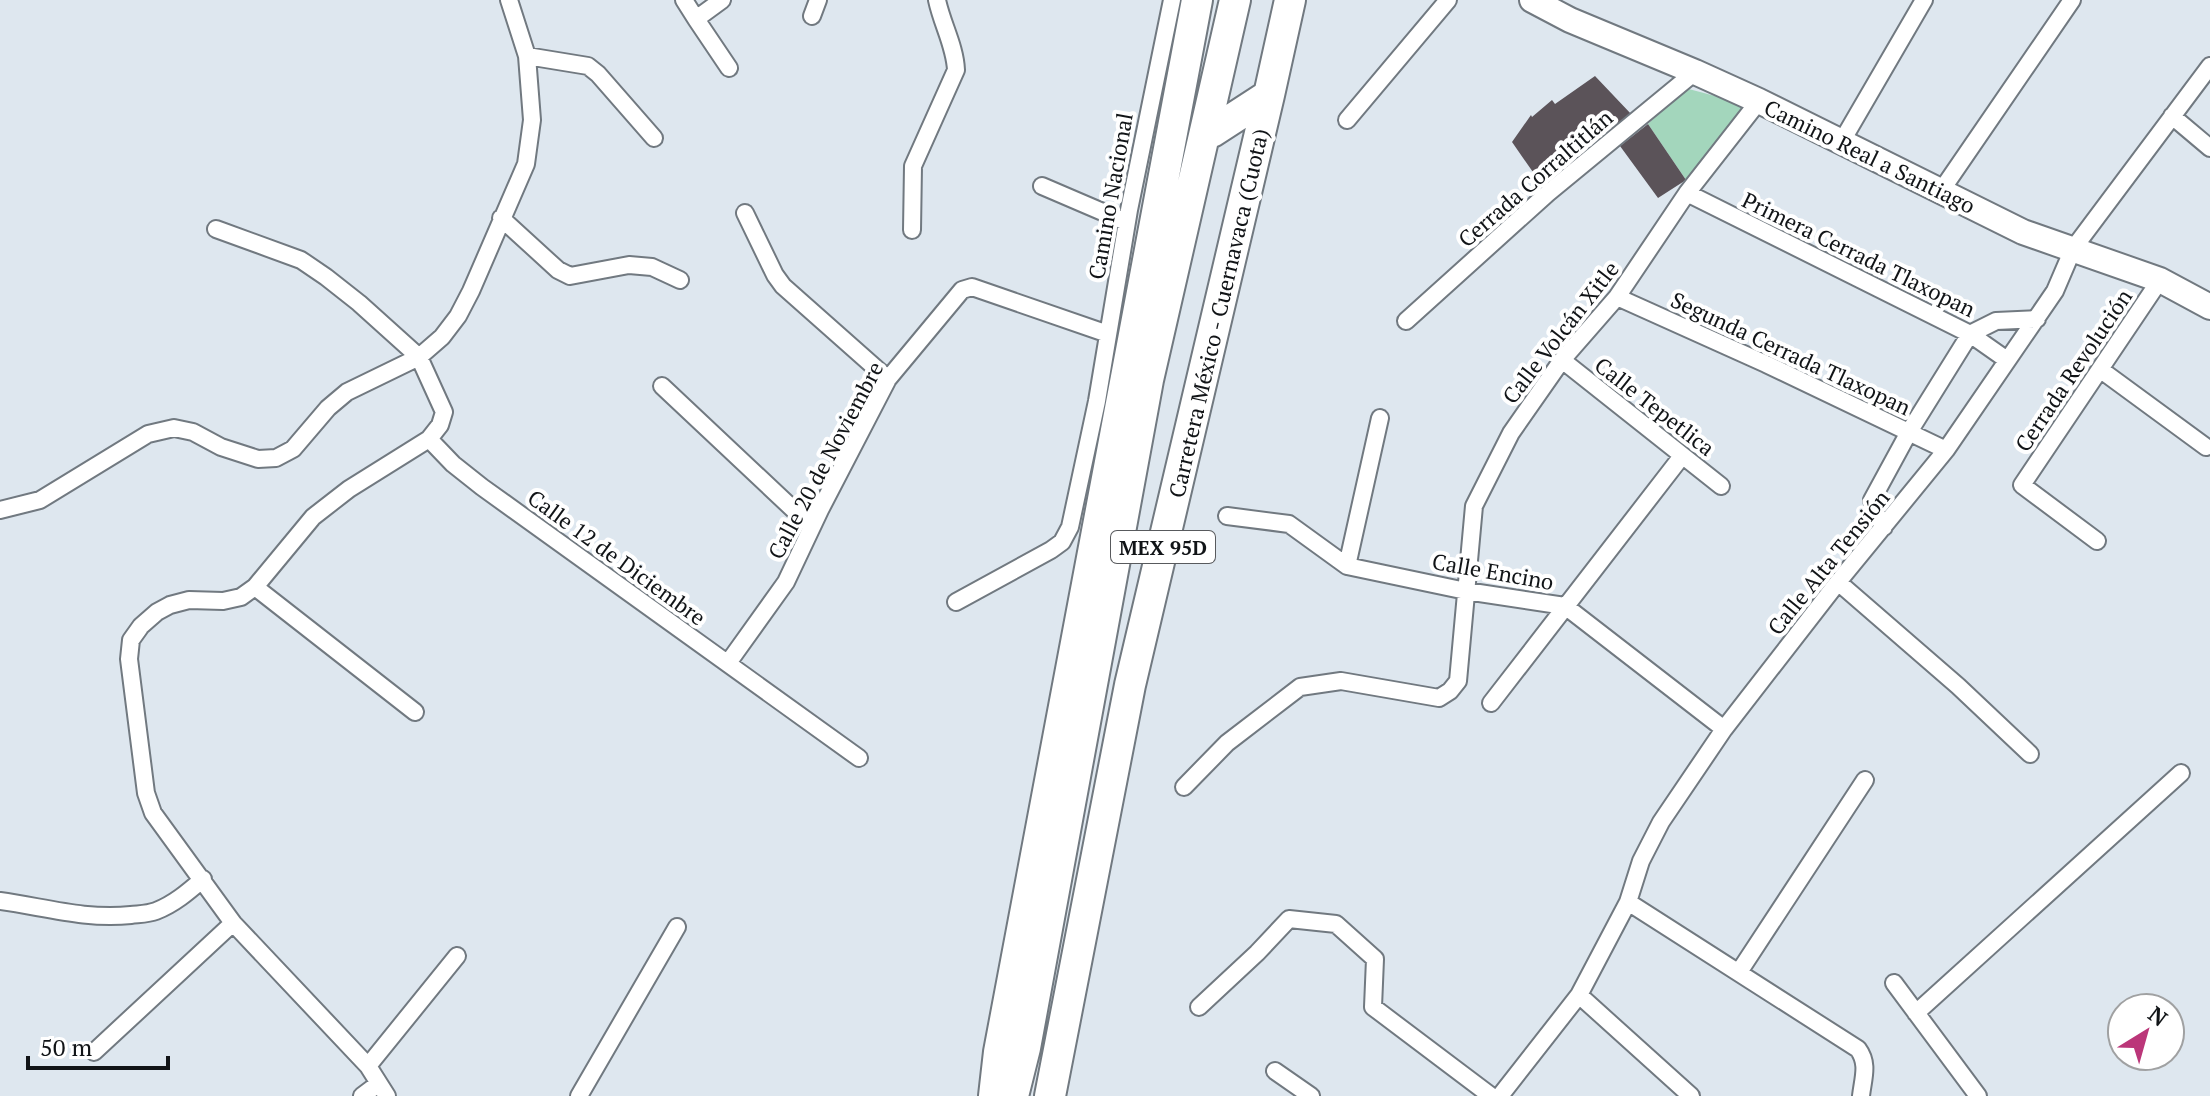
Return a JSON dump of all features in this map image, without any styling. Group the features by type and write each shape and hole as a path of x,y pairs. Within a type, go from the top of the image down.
{"highway":[{"name":"MEX 95D","path":"994,1096 999,1052 1197,0"},
{"path":"1013,1096 1025,1048 1148,380 1235,0"},
{"path":"1130,685 1122,626 1124,581 1157,368 1243,0"},
{"name":"Carretera México - Cuernavaca (Cuota)","path":"1050,1096 1130,685 1290,0"},
{"path":"1212,132 1269,95"}],"street":[{"path":"0,510 40,500 148,434 174,428 193,432 221,447 258,459 276,458 293,449 328,408 347,392 419,357 442,337 471,291 526,164 532,120 527,56 509,0"},
{"path":"684,0 729,68"},
{"path":"696,19 722,0"},
{"path":"912,230 913,166 956,70 955,54 937,0"},
{"name":"Camino Nacional","path":"956,602 1051,550 1062,542 1070,527 1097,401 1126,222 1172,0"},
{"path":"1347,120 1448,0"},
{"name":"Camino Real a Santiago","path":"1532,0 1570,20 1759,101 2023,232 2160,280 2210,307"},
{"path":"1842,141 1924,0"},
{"path":"1941,191 2072,0"},
{"path":"527,56 588,66 654,138"},
{"name":"Calle Alta Tensión","path":"1500,1096 1579,995 1628,902 1641,861 1661,822 1724,729 1946,450 2055,291 2073,249 2210,66"},
{"name":"Cerrada Corraltitlán","path":"1406,321 1548,193 1695,72"},
{"name":"Calle Volcán Xitle","path":"1184,787 1227,743 1300,687 1341,681 1439,698 1450,691 1458,681 1474,506 1511,433 1562,360 1617,297 1687,193 1759,101"},
{"path":"2172,116 2210,148"},
{"path":"1042,186 1126,222"},
{"name":"Primera Cerrada Tlaxopan","path":"1687,193 1970,334 2007,360"},
{"path":"745,213 775,275 795,298 888,379"},
{"path":"501,218 558,270 570,276 629,265 652,267 680,280"},
{"path":"216,229 301,260 359,303 419,357 444,412 440,425 429,439 349,489 313,517 255,587 241,597 223,601 189,600 170,605 141,626 131,640 129,659 146,793 153,813 233,923 368,1066 383,1090 362,1096"},
{"name":"Cerrada Revolución","path":"2097,541 2022,485 2160,280"},
{"name":"Calle 20 de Noviembre","path":"728,663 786,582 888,379 962,290 972,287 1108,334"},
{"name":"Segunda Cerrada Tlaxopan","path":"1617,297 1946,450"},
{"path":"1884,527 1872,500 1909,432 1970,334 1996,321 2037,319"},
{"name":"Calle Tepetlica","path":"1562,360 1721,486"},
{"path":"2101,370 2206,447"},
{"path":"662,386 812,527"},
{"path":"1347,566 1380,418"},
{"name":"Calle 12 de Diciembre","path":"429,439 453,464 482,487 859,758"},
{"path":"1491,703 1682,456"},
{"name":"Calle Encino","path":"1227,516 1289,524 1347,566 1466,591 1565,606 1724,729"},
{"path":"1838,582 1958,686 2030,754"},
{"path":"255,587 415,712"},
{"path":"1916,1013 2181,773"},
{"path":"1739,972 1865,780"},
{"path":"0,901 88,917 114,917 153,912 182,897 203,879"},
{"path":"1628,902 1858,1049 1866,1065 1861,1096"},
{"path":"1199,1007 1289,919 1336,924 1375,959 1373,1007 1491,1096"},
{"path":"94,1052 233,923"},
{"path":"579,1096 677,927"},
{"path":"368,1066 457,956"},
{"path":"1894,983 1978,1096"},
{"path":"1579,995 1691,1096"},
{"path":"1275,1071 1311,1096"}],"green space":[{"path":"1685,88 1749,105 1686,180 1648,124"}],"building":[{"path":"1595,76 1632,115 1544,188 1512,142 1531,115 1552,100 1555,104"},
{"path":"1648,124 1686,180 1658,198 1620,146"}]}
